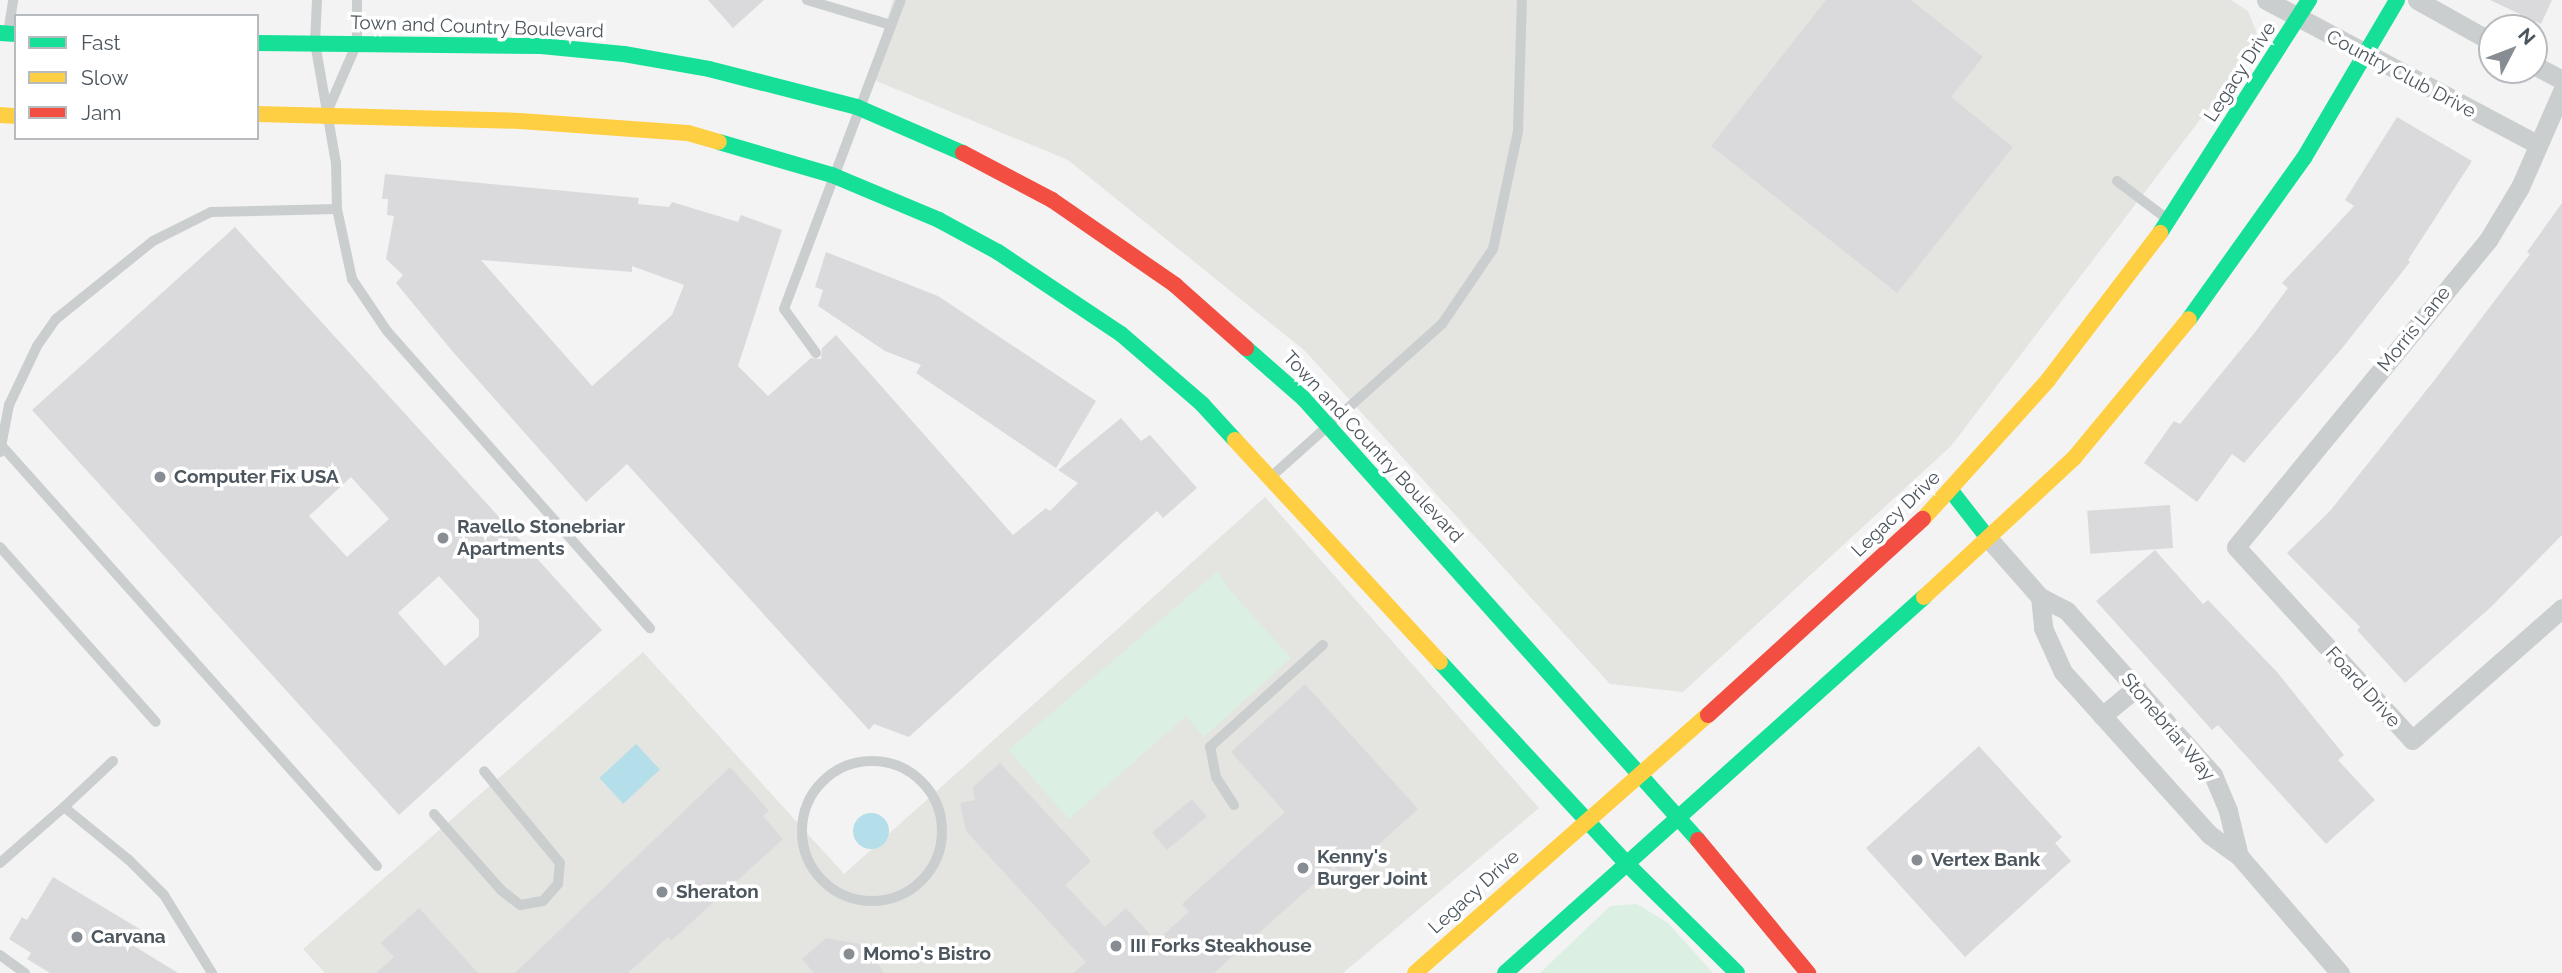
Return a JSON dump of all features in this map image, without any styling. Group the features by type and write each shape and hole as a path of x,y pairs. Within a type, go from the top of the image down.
{"main road":[{"name":"Legacy Drive","path":"1415,973 1639,773 1800,635 1952,492 2048,380 2169,220 2300,20 2309,0"},
{"path":"1505,973 1678,816 1836,680 2074,458 2218,282 2304,158 2397,0"},
{"name":"Town and Country Boulevard","path":"259,43 541,47 624,54 757,79 857,107 1007,174 1115,241 1247,344 1329,426 1678,816 1808,973"},
{"path":"259,114 659,129 718,140 832,176 939,220 1090,311 1176,381 1272,476 1626,863 1737,973"},
{"path":"1952,492 1988,538"}],"street":[{"name":"Country Club Drive","path":"2266,0 2537,144"},
{"path":"2417,0 2478,34"},
{"name":"Morris Lane","path":"2236,547 2488,240 2520,187 2562,91"},
{"name":"Stonebriar Way","path":"1988,538 2040,597 2067,611 2213,775 2228,811 2239,856 2340,973"},
{"name":"Foard Drive","path":"2236,547 2412,740 2562,608"},
{"path":"2040,597 2043,628 2063,672 2210,835 2239,856"},
{"path":"2102,716 2137,687"}],"lane":[{"path":"8,33 13,0"},
{"path":"317,0 315,43 325,115 336,163 337,209 352,279 387,331 649,628"},
{"path":"325,115 357,43 357,0"},
{"path":"807,0 891,25"},
{"path":"816,353 784,309 857,107 901,0"},
{"path":"1272,476 1442,324 1493,249 1518,131 1522,0"},
{"path":"2118,181 2169,220"},
{"path":"337,209 211,212 153,241 56,319 37,346 9,405 1,449 377,866"},
{"path":"0,547 156,722"},
{"path":"1234,805 1216,777 1210,747 1323,646"},
{"path":"0,863 113,761"},
{"path":"867,761 898,766 924,784 938,806 943,832 938,861 924,880 900,897 871,902 843,896 819,878 805,855 801,828 808,802 822,782 842,767 867,761"},
{"path":"434,814 500,890 520,905 543,901 558,884 560,863 484,771"},
{"path":"64,807 129,860 164,895 212,973"},
{"path":"0,955 25,973"}],"shaded area":[{"path":"893,0 2231,0 2248,11 2260,41 1951,446 1683,692 1610,684 1305,351 1068,160 869,78"},
{"path":"1265,497 1539,808 1343,973 325,973 303,949 643,652 844,874"}],"green space":[{"path":"1218,571 1227,587 1291,658 1204,737 1186,716 1069,819 1008,750"},
{"path":"1637,904 1668,923 1713,973 1540,973 1610,906"}],"water":[{"path":"636,744 660,770 623,804 599,778"},
{"path":"871,813 884,818 889,831 884,844 871,849 858,844 853,831 858,818"}],"building":[{"path":"708,0 764,0 733,28"},
{"path":"1826,0 1911,0 1983,57 1951,97 2013,147 1897,293 1711,146"},
{"path":"2490,0 2552,0 2546,14 2520,14"},
{"path":"2397,117 2472,161 2408,260 2410,262 2343,347 2244,463 2232,454 2197,502 2144,463 2174,421 2180,424 2256,331 2288,288 2282,283 2354,206 2345,200"},
{"path":"385,174 639,198 638,204 669,207 672,202 738,222 741,215 782,230 738,366 768,396 811,358 821,359 822,348 836,335 1013,535 1046,508 1050,511 1078,483 1058,470 1121,418 1141,441 1150,435 1197,488 1163,518 1157,511 909,737 874,724 869,730 627,464 586,502 453,352 396,283 403,275 386,259 394,216 387,215 388,199 382,199","holes":["481,260 632,272 632,266 684,285 672,315 592,386"]},
{"path":"2562,203 2562,535 2491,607 2405,683 2357,630 2360,627 2287,553 2330,511 2433,382 2530,254 2527,252"},
{"name":"Ravello Stonebriar Apartments","path":"235,227 602,630 399,815 32,410","holes":["351,477 389,519 347,557 309,516","439,576 479,620 479,636 445,666 398,613"]},
{"path":"826,252 938,296 1096,401 1056,468 916,373 921,365 885,351 818,306 823,290 815,287"},
{"path":"2170,505 2173,548 2090,554 2087,511"},
{"path":"2155,550 2203,604 2208,600 2277,672 2344,755 2338,760 2375,800 2326,844 2218,725 2212,730 2096,601"},
{"path":"1305,684 1418,809 1343,876 1334,866 1214,973 1074,973 1086,962 966,831 960,803 975,800 973,787 1000,763 1091,861 1065,885 1105,927 1126,908 1156,941 1189,912 1182,904 1285,812 1231,752"},
{"path":"1979,746 2062,837 2055,843 2071,861 1965,957 1866,848"},
{"name":"Sheraton","path":"730,767 769,811 763,816 783,839 671,941 668,937 628,973 515,973"},
{"path":"1192,799 1207,817 1167,850 1152,832"},
{"path":"53,877 143,931 134,946 178,973 50,973 27,959 31,953 9,939 22,917 27,920"},
{"path":"419,908 478,973 376,973 394,957 381,943"},
{"path":"826,938 866,945 884,973 814,973 802,959"}],"traffic: fast":[{"path":"2160,233 2309,0"},
{"path":"2189,319 2304,158 2397,0"},
{"path":"0,33 14,34"},
{"path":"259,43 541,46 624,54 709,69 857,107 963,153"},
{"path":"719,142 832,175 939,220 998,252 1121,334 1202,404 1235,440"},
{"path":"1246,348 1304,399 1698,840"},
{"path":"1952,492 1988,538"},
{"path":"1505,973 1924,597"},
{"path":"1440,662 1626,863 1737,973"}],"traffic: slow":[{"path":"259,114 520,121 688,133 719,142"},
{"path":"0,115 14,116"},
{"path":"1923,519 2048,380 2160,233"},
{"path":"1924,597 2074,458 2189,319"},
{"path":"1235,440 1440,662"},
{"path":"1415,973 1708,715"}],"traffic: jam":[{"path":"963,153 1052,200 1175,285 1246,348"},
{"path":"1708,715 1923,519"},
{"path":"1698,840 1808,973"}],"place":[{"name":"Computer Fix USA","path":"160,477"},
{"name":"Ravello Stonebriar Apartments","path":"443,538"},
{"name":"Vertex Bank","path":"1917,860"},
{"name":"Kenny's Burger Joint","path":"1303,868"},
{"name":"Sheraton","path":"662,892"},
{"name":"Carvana","path":"77,937"},
{"name":"III Forks Steakhouse","path":"1116,946"},
{"name":"Momo's Bistro","path":"849,954"}]}
